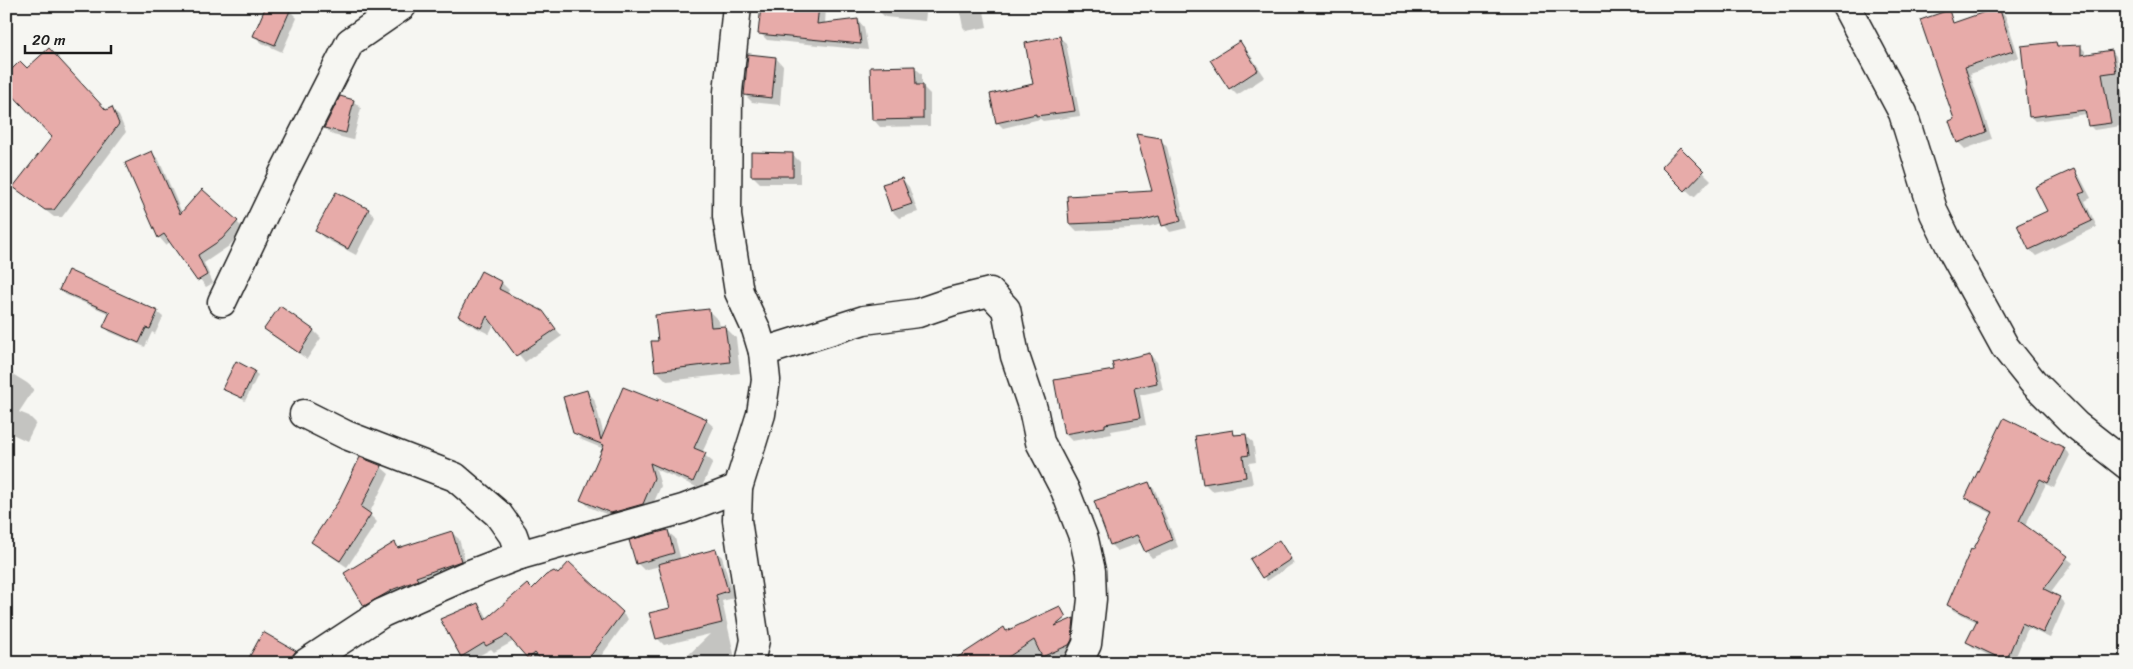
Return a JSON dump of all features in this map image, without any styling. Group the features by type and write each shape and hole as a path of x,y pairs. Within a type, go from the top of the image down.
{"street":[{"path":"222,302 284,172 350,42 402,6"},
{"path":"737,6 728,92 727,216 739,292 764,352 766,380 761,414 738,488 737,520 754,640 750,663"},
{"path":"1846,6 1903,113 1934,213 1954,254 2005,347 2033,382 2076,425 2127,465"},
{"path":"764,352 864,320 918,313 953,301 990,292 1006,309 1014,356 1033,409 1040,442 1064,490 1084,538 1091,571 1092,599 1087,644 1078,663"},
{"path":"304,414 346,435 455,477 498,514 513,535 520,555"},
{"path":"306,663 382,613 465,576 520,555 683,509 738,488"}],"building":[{"path":"266,6 292,6 275,45 253,36"},
{"path":"761,6 819,6 817,24 858,19 861,44 758,34"},
{"path":"1999,7 2013,51 1965,67 1986,132 1957,143 1949,121 1954,119 1920,20 1949,10 1953,23"},
{"path":"1060,36 1075,111 1036,116 1036,114 996,123 990,94 1033,84 1025,43"},
{"path":"1240,41 1258,70 1229,89 1210,60"},
{"path":"2056,42 2057,46 2081,45 2081,55 2112,50 2116,72 2102,74 2111,123 2088,126 2085,110 2029,117 2021,46"},
{"path":"49,48 106,110 112,107 119,124 54,210 45,210 13,187 52,137 6,88 6,75 20,61 27,68"},
{"path":"748,54 776,57 772,98 744,95"},
{"path":"915,66 916,85 923,85 923,119 872,120 870,67"},
{"path":"340,96 354,100 346,133 324,128"},
{"path":"1136,134 1161,138 1181,221 1162,226 1159,216 1140,221 1069,224 1067,196 1152,191"},
{"path":"1680,147 1704,171 1685,191 1661,167"},
{"path":"152,151 180,214 202,189 238,221 222,239 198,255 207,275 197,281 164,234 158,238 125,163"},
{"path":"751,152 793,153 793,176 751,176"},
{"path":"2074,169 2085,192 2079,194 2092,221 2029,250 2017,225 2047,211 2035,187"},
{"path":"902,178 912,204 891,211 882,184"},
{"path":"336,192 369,209 348,249 315,231"},
{"path":"68,270 158,311 150,329 146,328 139,343 103,327 110,312 59,290"},
{"path":"481,271 502,282 499,289 543,311 556,329 516,356 487,316 481,328 458,316"},
{"path":"280,306 314,330 299,353 264,329"},
{"path":"709,309 711,327 725,326 730,362 655,371 651,341 658,341 655,315"},
{"path":"1150,353 1157,383 1134,388 1140,418 1105,424 1105,427 1064,434 1054,380 1114,370 1112,362"},
{"path":"236,361 255,371 242,398 222,389"},
{"path":"623,387 658,401 658,398 707,419 694,448 706,453 693,482 650,463 654,478 643,504 611,513 580,500 604,445 573,433 563,397 587,390 601,440"},
{"path":"2004,418 2065,448 2048,483 2040,479 2019,521 2068,556 2044,589 2060,597 2043,633 2022,623 2006,661 1966,642 1977,620 1947,605 1971,549 1973,550 1993,512 1965,498"},
{"path":"1233,430 1234,435 1246,434 1249,455 1243,456 1246,477 1203,484 1195,436"},
{"path":"360,457 382,466 361,507 371,514 340,561 311,542 338,502"},
{"path":"1149,482 1172,540 1145,552 1137,535 1110,545 1094,501"},
{"path":"668,530 674,553 636,564 629,540"},
{"path":"452,531 461,561 416,577 418,580 394,589 364,606 344,573 395,542 398,548"},
{"path":"1279,540 1291,559 1262,578 1250,559"},
{"path":"716,549 728,591 716,595 722,623 656,639 649,613 670,608 658,564"},
{"path":"569,562 623,612 592,654 582,663 544,663 535,653 528,659 507,635 486,646 484,643 461,657 440,619 478,603 485,620 527,584 532,589 546,575 554,571 558,574"},
{"path":"1060,606 1066,617 1055,626 1074,618 1072,640 1069,645 1042,657 1034,640 999,663 949,663 1004,627 1006,631"},
{"path":"263,632 296,651 292,656 291,663 246,663"}]}
